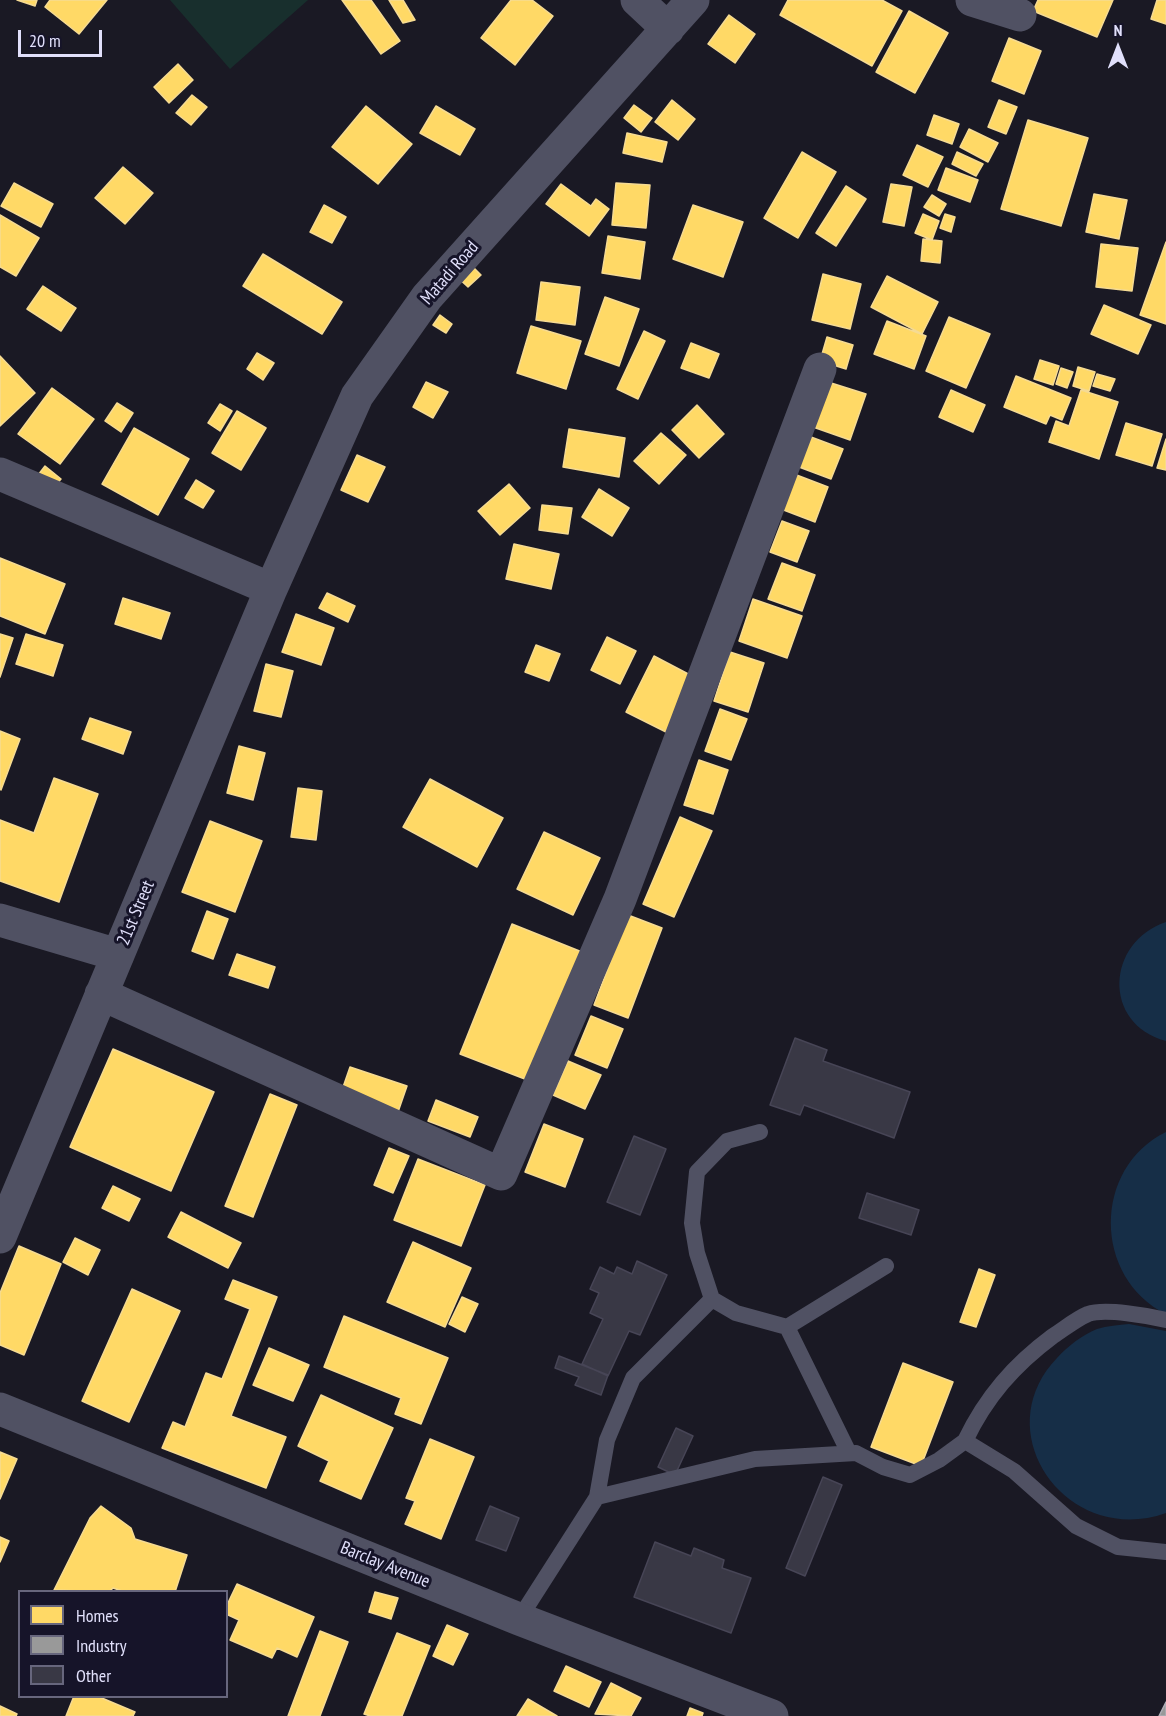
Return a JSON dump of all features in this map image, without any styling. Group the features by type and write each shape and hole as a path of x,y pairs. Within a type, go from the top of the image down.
{"street":[{"path":"637,0 668,28"},
{"name":"Matadi Road","path":"271,589 357,396 427,297 693,0"},
{"path":"972,0 1020,15"},
{"path":"101,994 501,1174 620,898 820,369"},
{"path":"0,474 271,589"},
{"name":"21st Street","path":"0,1237 271,589"},
{"path":"0,920 118,955"},
{"name":"Barclay Avenue","path":"0,1409 519,1619 772,1716"}],"lane":[{"path":"760,1132 727,1141 697,1172 692,1224 697,1253 712,1299 736,1313 787,1327 886,1266"},
{"path":"519,1619 597,1497 607,1440 633,1378 712,1299"},
{"path":"597,1497 755,1459 856,1453 883,1467 910,1475 939,1460 965,1441 998,1386 1027,1356 1090,1313 1142,1314 1166,1320"},
{"path":"787,1327 849,1453"},
{"path":"965,1441 1014,1471 1076,1526 1118,1548 1166,1552"}],"green space":[{"path":"170,0 308,0 230,69"}],"water":[{"path":"1166,922 1166,1041 1145,1032 1131,1018 1122,1001 1120,983 1123,964 1132,947 1146,932"},
{"path":"1166,1132 1166,1314 1142,1297 1125,1275 1114,1250 1111,1223 1114,1196 1125,1171 1142,1149"},
{"path":"1129,1324 1166,1331 1166,1513 1130,1519 1098,1514 1069,1499 1048,1477 1034,1449 1030,1419 1037,1388 1061,1354 1097,1329"}],"building: Homes":[{"path":"17,0 37,0 35,6"},
{"path":"50,0 107,0 79,34 45,7"},
{"path":"342,0 371,0 400,41 381,54"},
{"path":"389,0 403,0 415,20 403,23"},
{"path":"511,0 532,0 553,16 515,65 481,38"},
{"path":"788,0 882,0 902,11 872,66 780,15"},
{"path":"1038,0 1113,0 1097,37 1033,11"},
{"path":"1157,0 1166,0 1166,24 1151,19"},
{"path":"909,11 948,33 915,93 876,72"},
{"path":"729,15 755,34 735,63 708,44"},
{"path":"1009,38 1041,51 1024,94 992,81"},
{"path":"178,64 193,80 169,103 154,87"},
{"path":"192,95 207,107 191,125 176,113"},
{"path":"672,100 695,119 678,140 655,122"},
{"path":"999,100 1017,107 1006,134 988,127"},
{"path":"634,105 652,118 641,132 624,118"},
{"path":"366,106 412,144 378,184 332,147"},
{"path":"436,106 475,129 460,155 420,133"},
{"path":"934,115 959,124 952,144 927,135"},
{"path":"1028,120 1088,138 1061,226 1001,209"},
{"path":"969,129 998,143 988,162 960,147"},
{"path":"627,133 667,142 662,162 623,153"},
{"path":"917,145 943,157 928,187 903,175"},
{"path":"802,152 836,172 798,238 764,218"},
{"path":"957,152 983,164 976,176 952,164"},
{"path":"123,167 153,193 125,224 95,198"},
{"path":"946,168 978,180 970,202 938,190"},
{"path":"14,183 53,204 41,227 1,206"},
{"path":"616,183 650,185 646,228 612,225"},
{"path":"561,184 591,206 596,199 609,209 589,236 546,204"},
{"path":"891,184 912,187 904,226 883,222"},
{"path":"846,186 866,199 836,246 816,233"},
{"path":"1094,194 1127,200 1119,239 1086,232"},
{"path":"932,195 946,204 939,216 924,207"},
{"path":"324,205 346,217 332,243 310,232"},
{"path":"693,205 743,222 723,277 673,259"},
{"path":"923,214 939,221 932,240 915,233"},
{"path":"945,214 955,217 951,232 940,228"},
{"path":"0,215 39,238 16,276 0,267"},
{"path":"608,236 645,242 640,279 602,273"},
{"path":"923,239 942,241 940,263 921,261"},
{"path":"1166,242 1166,324 1140,315"},
{"path":"1101,244 1138,248 1132,291 1096,287"},
{"path":"263,254 342,302 322,334 243,286"},
{"path":"470,264 481,275 468,287 456,276"},
{"path":"823,274 861,284 850,329 812,320"},
{"path":"887,276 938,302 922,334 871,307"},
{"path":"541,282 580,287 575,325 536,320"},
{"path":"43,286 76,308 61,331 27,309"},
{"path":"605,297 639,309 619,366 585,354"},
{"path":"1104,305 1151,325 1138,354 1091,334"},
{"path":"440,315 452,324 446,333 433,325"},
{"path":"949,317 990,334 966,388 926,371"},
{"path":"887,321 926,336 914,369 874,354"},
{"path":"531,326 581,341 566,389 517,373"},
{"path":"644,331 665,341 638,399 617,389"},
{"path":"827,337 853,345 846,369 820,361"},
{"path":"691,343 719,354 709,378 681,368"},
{"path":"257,353 274,363 263,380 247,369"},
{"path":"0,356 35,393 0,426"},
{"path":"1040,360 1059,366 1053,385 1034,379"},
{"path":"1078,367 1095,372 1089,391 1073,386"},
{"path":"1061,368 1073,372 1067,388 1056,384"},
{"path":"1097,374 1115,379 1110,391 1093,386"},
{"path":"1016,376 1071,398 1062,420 1050,415 1046,424 1004,407"},
{"path":"426,382 448,392 433,418 413,407"},
{"path":"828,382 866,394 850,440 813,427"},
{"path":"52,388 94,419 60,464 18,434"},
{"path":"951,390 985,405 973,432 939,417"},
{"path":"1081,390 1118,402 1099,459 1049,442 1056,421 1069,426"},
{"path":"117,403 133,413 121,432 105,421"},
{"path":"220,404 232,411 220,431 208,423"},
{"path":"697,405 724,434 699,458 672,430"},
{"path":"237,411 266,428 241,470 212,453"},
{"path":"1126,423 1162,434 1152,466 1116,455"},
{"path":"134,428 189,459 158,515 102,484"},
{"path":"569,429 625,438 619,477 563,467"},
{"path":"661,433 686,455 659,484 634,461"},
{"path":"811,437 843,449 831,479 799,467"},
{"path":"1166,439 1166,470 1157,468"},
{"path":"357,455 385,467 368,502 341,490"},
{"path":"45,466 61,479 51,491 35,479"},
{"path":"794,474 828,487 815,522 781,509"},
{"path":"196,480 214,491 203,508 185,498"},
{"path":"509,484 530,508 500,535 478,511"},
{"path":"599,489 629,508 612,536 582,517"},
{"path":"542,505 572,508 568,534 539,530"},
{"path":"782,521 809,531 797,562 770,552"},
{"path":"514,544 559,554 551,589 506,579"},
{"path":"0,558 65,584 45,634 0,616"},
{"path":"782,563 815,575 802,611 768,599"},
{"path":"327,593 355,606 348,622 319,608"},
{"path":"123,598 170,613 161,639 115,624"},
{"path":"753,599 802,616 787,658 739,641"},
{"path":"296,614 334,628 321,665 282,652"},
{"path":"0,634 13,638 0,677"},
{"path":"26,634 63,645 53,676 16,664"},
{"path":"607,637 636,651 620,684 591,670"},
{"path":"536,645 560,654 549,681 525,672"},
{"path":"730,652 764,663 748,712 714,701"},
{"path":"654,656 694,677 666,732 626,712"},
{"path":"266,664 293,671 281,717 254,711"},
{"path":"720,709 747,719 731,760 705,751"},
{"path":"90,718 131,732 123,754 82,739"},
{"path":"0,731 20,739 1,790 0,789"},
{"path":"239,746 265,753 253,800 227,793"},
{"path":"699,760 728,770 713,814 684,805"},
{"path":"54,778 98,794 59,902 0,881 0,820 34,833"},
{"path":"430,779 503,818 477,867 403,827"},
{"path":"298,788 322,791 316,840 291,837"},
{"path":"680,817 712,831 674,917 643,904"},
{"path":"210,821 262,841 235,912 182,892"},
{"path":"544,832 600,858 573,915 517,889"},
{"path":"207,911 228,919 213,959 192,951"},
{"path":"628,915 662,928 628,1018 594,1005"},
{"path":"512,924 582,952 530,1081 460,1054"},
{"path":"237,954 275,967 268,988 229,975"},
{"path":"591,1016 623,1029 607,1068 575,1055"},
{"path":"113,1049 214,1092 171,1191 70,1147"},
{"path":"568,1061 601,1075 585,1109 553,1095"},
{"path":"350,1067 407,1086 398,1112 341,1093"},
{"path":"270,1094 297,1105 253,1217 225,1206"},
{"path":"436,1100 478,1117 470,1137 428,1121"},
{"path":"544,1124 583,1139 565,1187 525,1172"},
{"path":"389,1148 409,1156 393,1193 374,1185"},
{"path":"418,1159 485,1185 461,1246 394,1220"},
{"path":"113,1186 140,1199 129,1221 102,1208"},
{"path":"181,1212 241,1243 228,1268 168,1237"},
{"path":"75,1238 100,1250 88,1275 63,1262"},
{"path":"413,1242 471,1268 445,1327 387,1302"},
{"path":"19,1246 61,1264 24,1355 0,1345 0,1293"},
{"path":"979,1269 995,1275 976,1327 960,1322"},
{"path":"233,1280 277,1297 231,1416 286,1437 266,1488 162,1448 173,1422 185,1427 206,1373 222,1379 250,1309 225,1299"},
{"path":"132,1289 180,1311 129,1422 82,1401"},
{"path":"462,1297 478,1304 465,1332 449,1324"},
{"path":"344,1316 448,1358 421,1424 395,1414 401,1398 324,1367"},
{"path":"269,1348 309,1365 293,1401 253,1385"},
{"path":"903,1363 953,1382 921,1466 871,1447"},
{"path":"321,1395 393,1428 361,1499 320,1481 329,1461 298,1446"},
{"path":"430,1439 474,1457 441,1539 405,1524 415,1501 406,1498"},
{"path":"0,1452 17,1459 0,1499"},
{"path":"101,1506 131,1528 135,1539 187,1555 176,1590 119,1590 113,1588 111,1590 54,1590 90,1518"},
{"path":"0,1537 9,1541 0,1562"},
{"path":"237,1584 314,1617 297,1657 277,1648 272,1658 230,1640 239,1620 228,1615 228,1603"},
{"path":"375,1592 398,1598 391,1619 369,1612"},
{"path":"447,1625 468,1634 453,1665 433,1656"},
{"path":"320,1631 348,1642 320,1716 288,1716"},
{"path":"397,1633 430,1646 402,1716 364,1714"},
{"path":"566,1666 601,1682 589,1707 554,1691"},
{"path":"611,1683 641,1698 631,1716 595,1714"},
{"path":"73,1698 102,1698 135,1712 133,1716 66,1716"},
{"path":"528,1699 557,1716 517,1716"},
{"path":"0,1706 17,1714 16,1716 0,1716"},
{"path":"690,1708 703,1713 702,1716 687,1716"}],"building: Industry":[{"path":"1166,1702 1166,1716 1159,1716"}],"building: Other":[{"path":"795,1038 827,1050 823,1061 910,1092 894,1138 804,1105 800,1115 770,1105"},
{"path":"634,1136 666,1149 640,1215 607,1202"},
{"path":"867,1193 919,1210 911,1235 859,1218"},
{"path":"637,1261 667,1275 640,1335 629,1331 608,1376 582,1364 603,1319 590,1313 599,1293 590,1289 600,1267 614,1274 617,1267 632,1274"},
{"path":"559,1356 608,1375 601,1395 575,1385 579,1377 555,1368"},
{"path":"676,1428 693,1436 675,1475 658,1467"},
{"path":"823,1477 842,1485 805,1576 786,1568"},
{"path":"490,1506 519,1518 506,1551 476,1540"},
{"path":"655,1542 691,1556 694,1548 724,1560 722,1568 751,1578 731,1633 634,1597"}]}
